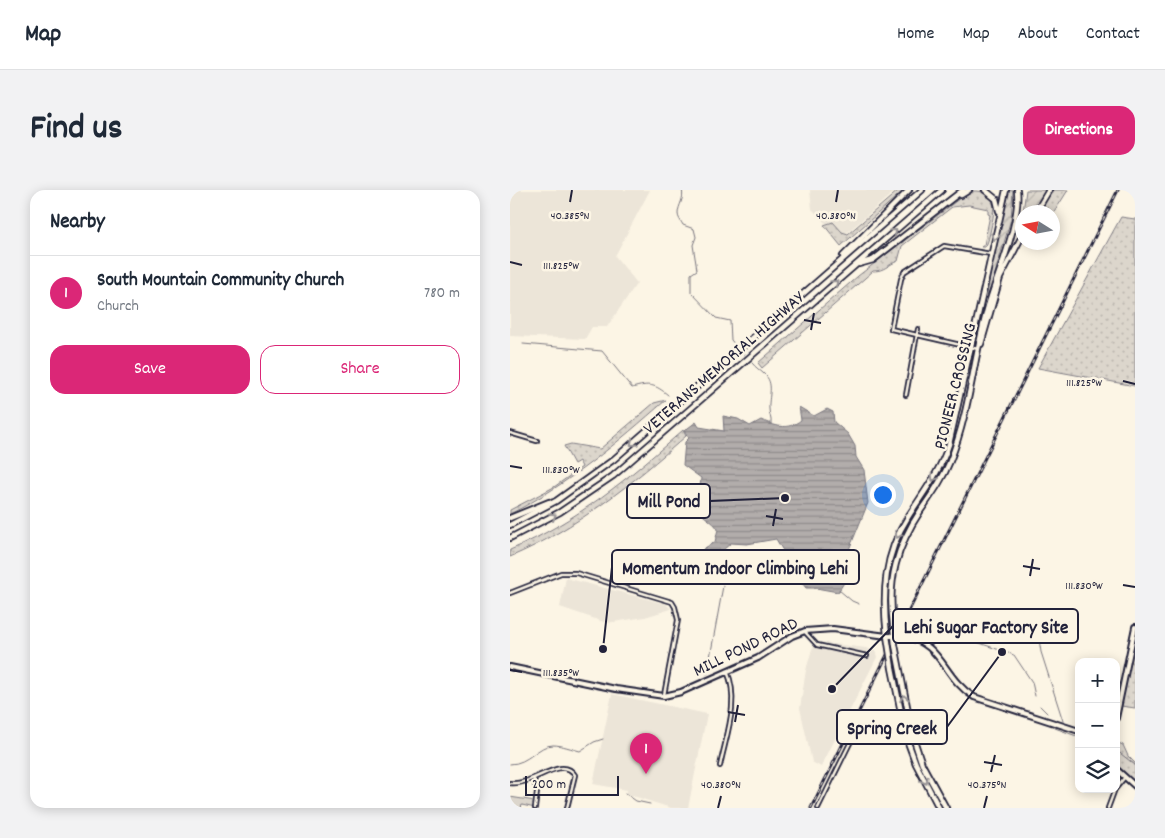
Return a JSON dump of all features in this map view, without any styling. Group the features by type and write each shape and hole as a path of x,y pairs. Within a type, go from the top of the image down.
{"highway":[{"path":"810,288 909,190"},
{"name":"VETERANS MEMORIAL HIGHWAY","path":"510,525 562,497 617,457 922,190"},
{"name":"VETERANS MEMORIAL HIGHWAY","path":"510,538 560,512 613,476 942,190"},
{"path":"858,265 873,260 964,190"},
{"path":"929,216 969,190"},
{"path":"985,190 997,201 1000,219"},
{"name":"PIONEER CROSSING","path":"939,808 916,764 906,737 887,636 884,589 889,559 900,531 944,460 1006,190"},
{"name":"PIONEER CROSSING","path":"946,808 922,764 913,737 894,636 891,589 895,561 906,535 943,476 962,424 990,297 1016,216 1017,190"},
{"path":"1040,205 1049,190"},
{"path":"978,349 984,338 1002,274 1015,249"},
{"path":"510,518 562,497"}],"main road":[{"path":"1119,703 1135,627"},
{"name":"MILL POND ROAD","path":"664,696 681,692 758,658 792,636 804,631 833,629 887,636 902,636 918,640 928,645 962,689 974,696 1075,730"},
{"path":"510,667 616,689 664,696"},
{"path":"1120,773 1135,786"}],"street":[{"path":"978,349 891,329 904,272 944,246 992,254"},
{"path":"906,395 918,329"},
{"path":"510,433 537,441"},
{"path":"510,593 561,574 576,573 672,602 676,607 678,620 664,696"},
{"path":"804,631 817,645 867,656"},
{"path":"720,766 734,698 732,682 727,672"},
{"path":"818,808 855,733 866,724"},
{"path":"510,783 517,784 534,779 546,771 566,768 575,775 567,808"},
{"path":"1120,783 1125,777"},
{"path":"534,779 537,792 535,808"},
{"path":"1108,808 1114,793"}],"shaded area":[{"path":"510,190 650,190 615,256 637,283 607,327 592,327 585,339 510,336"},
{"path":"810,190 896,190 840,239 812,209"},
{"path":"899,190 904,190 841,246 824,225 833,222 842,232 848,234"},
{"path":"1009,190 1013,190 1011,219 986,304 991,263"},
{"path":"1026,190 1046,190 1037,205 1024,205"},
{"path":"1052,190 1068,190 1059,205 1043,205"},
{"path":"973,191 987,194 993,202 992,221 985,247 981,247 984,245 990,215 988,214 988,209 969,205 952,207 902,246 898,261 883,269 873,271 762,368 758,363 858,276 964,195"},
{"path":"1121,217 1135,219 1135,386 1038,368"},
{"path":"666,400 592,462 552,490 510,514 510,510 554,487 582,467 579,461 574,464 564,446 571,444 600,449 654,403"},
{"path":"799,407 814,416 827,409 833,412 834,422 848,434 855,446 856,457 864,470 868,503 848,552 849,575 838,592 806,588 799,579 799,570 796,562 785,554 776,539 747,544 731,543 714,558 727,569 724,575 712,574 704,562 703,549 715,542 718,529 698,510 706,492 700,487 701,478 683,465 685,442 689,438 684,431 696,422 699,427 724,431 723,416 738,419 750,426 761,420 776,426 786,426 801,420"},
{"path":"683,430 686,436 603,504 558,533 510,557 510,550 534,539 580,512 643,465"},
{"path":"566,578 666,604 671,609 645,617 607,623 560,607"},
{"path":"818,642 866,648 875,651 877,657 821,767 812,762 800,708 806,670 812,649"},
{"path":"1135,642 1135,708 1121,706"},
{"path":"612,694 707,714 688,808 671,808 627,794 627,790 593,784"},
{"path":"1120,744 1123,745 1128,756 1135,763 1135,782 1120,769"},
{"path":"510,797 535,801 535,808 522,805 521,808 510,808"}],"waterway":[{"path":"682,190 683,196 678,217 683,225 694,229 696,237 693,245 697,270 691,274 691,292 716,318 730,321 731,340 736,346"},
{"path":"523,344 602,351 632,388 643,385 652,386 668,395"},
{"path":"752,363 764,374 769,382 771,424"},
{"path":"707,674 723,586"},
{"path":"839,590 852,601 859,604"},
{"path":"912,624 945,631 1014,655 1032,682 1035,696"},
{"path":"1037,626 1041,652 1063,721"},
{"path":"1040,706 1047,713"},
{"path":"1055,728 1075,736"},
{"path":"510,764 523,761 548,746 560,746 580,751 594,742 603,739"},
{"path":"1120,753 1135,765"},
{"path":"625,793 636,801 650,804"}],"railway":[{"path":"811,808 1118,190"}],"place":[{"name":"Mill Pond","path":"785,498"},
{"name":"Momentum Indoor Climbing Lehi","path":"603,649"},
{"name":"Spring Creek","path":"1002,652"},
{"name":"Lehi Sugar Factory Site","path":"832,689"},
{"name":"South Mountain Community Church","path":"646,774"}]}
